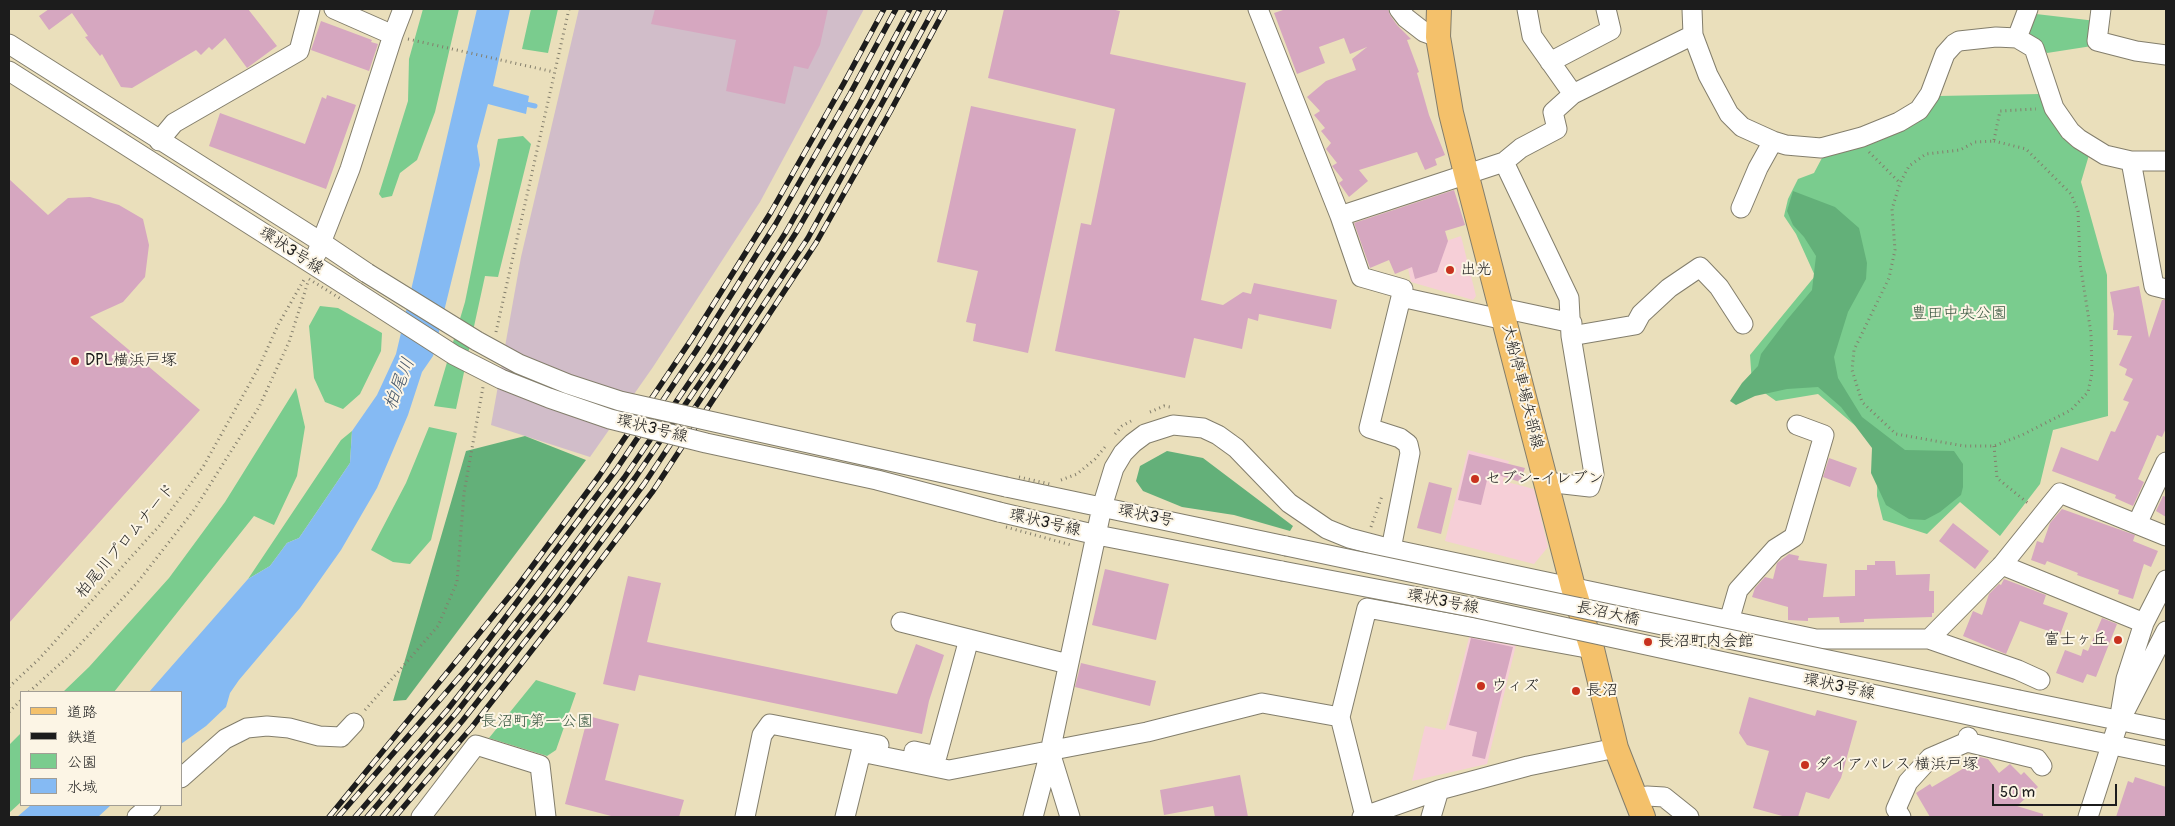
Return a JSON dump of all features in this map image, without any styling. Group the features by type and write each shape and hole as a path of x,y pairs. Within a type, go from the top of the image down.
{"main road":[{"name":"大船停車場矢部線","path":"1439,9 1438,37 1450,113 1573,587 1592,649 1616,748 1639,808"}],"street":[{"path":"159,141 174,123 299,51 310,9"},
{"path":"334,9 393,35"},
{"path":"313,265 350,170 403,9"},
{"path":"1258,9 1340,216 1361,277 1403,289 1369,428 1400,438 1408,444 1410,452 1391,549"},
{"path":"1399,9 1406,18 1424,32 1438,37"},
{"path":"1527,9 1532,36 1573,94"},
{"path":"1550,62 1611,30 1606,9"},
{"path":"1692,9 1693,35 1708,75 1729,114 1742,127 1772,141 1803,147 1821,148 1862,137 1899,122 1918,110 1930,94 1945,54 1954,44 1959,41 1996,37 2018,38 2034,48 2054,108 2067,127 2079,139 2105,155 2131,161 2166,161"},
{"path":"2018,38 2028,9"},
{"path":"2101,9 2097,41 2136,51 2166,55"},
{"path":"1340,216 1504,162 1521,148 1557,130 1553,112 1573,94 1693,35"},
{"name":"環状3号線","path":"9,44 367,273 477,342 511,359 568,384 694,419 1006,487"},
{"name":"環状3号線","path":"9,71 454,355 501,379 610,419 706,443 877,480 1097,535 1476,608 2166,756"},
{"path":"1742,208 1758,168 1772,141"},
{"path":"2131,161 2154,286 2166,289"},
{"path":"1504,162 1569,298 1572,330 1594,474 1590,487 1546,482"},
{"path":"1401,297 1503,314 1572,330 1635,325 1641,314 1670,288 1700,267 1719,287 1743,324"},
{"path":"1729,621 1738,590 1775,549 1794,537 1824,435 1797,425"},
{"path":"1033,817 1050,752 1102,507 1114,468 1123,453 1133,443 1145,434 1162,428 1190,426 1203,428 1218,435 1236,448 1275,490 1307,517 1327,529 1349,538 1391,549 1816,639 1929,640 2018,670 2040,680"},
{"path":"2137,524 2166,462"},
{"name":"環状3号","path":"1006,487 1286,546"},
{"path":"1929,640 2002,564 2060,493 2166,536"},
{"name":"長沼大橋","path":"1286,546 2119,721"},
{"path":"2002,564 2144,623"},
{"path":"2088,817 2119,721 2126,679 2144,623 2166,580"},
{"path":"1592,649 1367,608 1340,717 1364,817 1439,790 1528,766 1616,748"},
{"path":"901,622 1068,664"},
{"path":"2119,721 2166,631"},
{"path":"746,817 762,735 770,724 936,756 970,639"},
{"path":"845,817 860,752 949,770 1147,732 1262,703 1340,717"},
{"path":"2119,721 2166,730"},
{"path":"182,777 225,739 247,728 267,726 289,728 319,736 341,737 354,723"},
{"path":"1901,817 1896,809 1908,782 1930,758 1968,740 2037,759 2042,766"},
{"path":"421,817 476,745 540,766 546,817"},
{"path":"1050,752 1070,817"},
{"path":"1431,817 1439,790"},
{"path":"1639,808 1647,796 1664,797 1689,817"},
{"path":"137,817 150,806"}],"path":[{"path":"494,338 569,9"},
{"path":"415,41 554,72"},
{"path":"1994,140 2000,111 2054,108"},
{"path":"1862,137 1870,155 1900,183"},
{"path":"1994,140 2026,149 2071,194 2078,211 2080,263 2091,333 2092,373 2088,392 2070,410 2022,435 1994,446 1964,446 1896,434 1862,402 1852,370 1854,350 1889,278 1895,250 1892,208 1900,183 1909,166 1926,154 1960,150 1975,142 1994,140"},
{"path":"30,691 72,653 137,583 194,510 259,407 289,342 313,265"},
{"name":"柏尾川プロムナード","path":"9,687 39,659 160,525 203,467 259,367 278,325 313,265"},
{"path":"354,723 438,626 457,582 464,493 486,377"},
{"path":"1147,414 1164,406 1173,407"},
{"path":"1111,439 1122,426 1138,418"},
{"path":"1050,484 1077,474 1095,459 1106,446"},
{"path":"1994,446 1997,478 2042,514"},
{"path":"1364,524 1372,527"},
{"path":"9,712 20,701"}],"shaded area":[{"path":"579,9 864,9 760,202 653,367 590,457 491,425 521,257"},
{"name":"出光","path":"1461,236 1476,296 1473,300 1411,282 1405,255"},
{"path":"1468,450 1509,461 1503,481 1534,489 1548,547 1534,564 1445,541"},
{"name":"ウィズ","path":"1470,634 1516,645 1487,764 1412,781 1425,726 1445,730"}],"green space":[{"path":"423,9 459,9 435,112 417,160 400,173 392,196 382,198 379,194 408,101 409,59"},
{"path":"531,9 558,9 548,53 522,49"},
{"path":"2036,14 2096,21 2092,46 2047,53 2028,34"},
{"name":"豊田中央公園","path":"2040,94 2089,155 2081,182 2107,275 2108,416 2053,430 2040,484 2000,536 1960,502 1927,534 1883,520 1877,496 1878,445 1818,394 1776,401 1752,384 1750,355 1815,276 1796,234 1784,216 1788,199 1798,179 1814,173 1823,156 1925,118 1939,96"},
{"path":"523,136 531,144 498,277 485,276 456,409 434,406 465,302 498,139"},
{"path":"1793,191 1835,207 1859,228 1867,263 1866,279 1848,312 1834,357 1838,378 1862,417 1905,450 1954,451 1963,464 1961,495 1940,512 1925,520 1909,519 1886,505 1871,473 1872,448 1841,407 1818,387 1787,389 1755,396 1736,405 1730,401 1742,383 1758,366 1761,354 1812,290 1816,256 1804,237 1793,225 1787,211"},
{"path":"320,306 338,308 382,333 381,351 360,394 343,409 325,402 314,378 309,326"},
{"path":"296,388 305,427 297,476 274,525 254,516 115,691 64,691 89,667 169,578 225,502"},
{"path":"429,427 457,433 431,540 410,564 393,562 371,550 406,483"},
{"path":"352,431 350,463 299,538 287,543 270,566 248,579 341,440"},
{"path":"525,436 586,460 406,700 393,701 466,451"},
{"path":"1167,451 1203,458 1293,526 1290,531 1234,515 1182,507 1143,491 1136,481 1140,466"},
{"name":"長沼町第一公園","path":"536,680 576,693 556,750 547,756 489,738"},
{"path":"20,734 20,803 9,813 9,745"}],"water":[{"name":"柏尾川","path":"477,9 510,9 493,86 529,96 526,114 488,104 477,146 480,165 433,356 422,372 408,415 377,488 341,550 300,608 239,680 230,693 226,707 206,726 182,743 182,691 150,691 248,579 270,566 287,543 299,538 350,463 352,431 377,395 396,354"},
{"path":"30,806 110,806 98,817 17,817"}],"building":[{"path":"49,9 248,9 277,46 247,68 225,38 212,50 209,47 201,55 196,50 132,88 121,87 102,54 100,56 85,37 88,36 72,13 49,30 39,16"},
{"path":"655,9 828,9 820,45 808,69 794,66 785,104 726,91 736,40 651,24"},
{"path":"1004,9 1111,9 1120,11 1110,54 1246,83 1201,300 1223,305 1243,292 1251,294 1254,283 1337,300 1331,329 1259,314 1258,321 1248,318 1242,349 1194,338 1185,378 1055,351 1081,223 1091,225 1115,109 988,78"},
{"path":"1286,9 1388,9 1397,25 1411,39 1407,40 1419,72 1417,73 1429,115 1445,155 1435,159 1437,165 1425,170 1417,152 1359,170 1368,181 1349,197 1339,183 1343,180 1332,166 1337,163 1326,149 1331,143 1321,131 1325,128 1314,115 1320,111 1307,97 1326,81 1356,70 1352,59 1367,47 1350,54 1344,38 1319,47 1325,63 1297,74 1274,13"},
{"path":"321,21 378,44 369,71 311,50"},
{"path":"327,95 356,105 326,189 209,146 220,113 305,144 322,97 326,99"},
{"path":"971,106 1076,129 1028,353 973,341 976,324 966,322 978,271 937,262"},
{"name":"DPL横浜戸塚","path":"9,179 48,215 68,198 90,197 119,205 143,219 149,245 145,277 123,302 90,317 200,410 9,623"},
{"path":"1454,190 1465,225 1445,231 1448,241 1437,272 1415,279 1412,267 1395,274 1389,260 1370,268 1354,223"},
{"path":"2139,286 2149,338 2162,300 2166,300 2166,428 2162,437 2157,435 2138,479 2144,482 2133,506 2115,498 2116,495 2052,471 2061,447 2098,461 2111,431 2115,432 2129,402 2123,400 2133,379 2125,375 2127,369 2119,365 2132,336 2117,335 2118,330 2113,330 2114,314 2110,292"},
{"name":"セブン-イレブン","path":"1469,454 1525,468 1520,482 1489,472 1481,505 1458,500"},
{"path":"1829,458 1857,468 1850,487 1823,477"},
{"path":"1429,482 1452,488 1441,534 1417,528"},
{"path":"2163,496 2166,497 2166,517 2156,511"},
{"path":"2062,509 2135,535 2133,541 2158,551 2151,567 2144,564 2133,599 2118,594 2119,590 2077,575 2078,573 2047,561 2045,565 2031,560 2037,541 2043,543 2050,523"},
{"path":"1953,523 1989,551 1975,569 1939,541"},
{"path":"1789,554 1799,556 1798,560 1827,564 1823,597 1855,596 1855,570 1867,570 1867,565 1875,565 1875,561 1895,561 1896,575 1930,574 1929,591 1934,591 1934,613 1932,613 1932,617 1864,619 1864,622 1840,623 1839,617 1808,618 1808,621 1788,620 1788,607 1752,597 1755,588 1765,577 1773,579 1777,563"},
{"path":"1105,569 1169,584 1156,640 1092,625"},
{"path":"628,576 661,583 647,642 897,694 916,644 944,655 929,701 922,734 639,675 635,691 603,684"},
{"path":"2004,579 2046,595 2043,604 2068,613 2060,635 2020,621 2006,654 1963,636 1973,611 1982,615 1989,594 1999,584 2001,585"},
{"path":"2102,618 2117,624 2096,677 2087,674 2083,683 2056,673 2065,650 2081,656 2083,649 2088,651"},
{"path":"1471,638 1513,647 1485,759 1472,756 1477,732 1449,725"},
{"path":"1081,663 1156,681 1150,706 1075,687"},
{"name":"ダイアパレス 横浜戸塚","path":"1749,697 1815,716 1817,710 1857,721 1841,778 1829,799 1806,792 1798,817 1786,817 1753,808 1769,751 1747,745 1739,733"},
{"path":"588,716 619,724 605,780 684,800 679,817 615,817 565,804"},
{"path":"1976,756 1988,759 1999,773 2010,764 2021,775 2024,772 2038,787 2017,806 2043,814 2043,817 1930,817 1916,793 1930,784 1932,787 1971,764 1969,761"},
{"path":"1240,775 1248,817 1215,817 1213,806 1164,815 1160,790"},
{"path":"2135,777 2166,787 2166,817 2116,817 2128,781 2133,783"}],"waterway":[{"path":"521,103 535,106"}],"railway":[{"path":"329,817 517,587 599,476 691,340 771,212 884,9"},
{"path":"338,817 469,666 616,470 696,351 775,225 896,9"},
{"path":"355,817 448,709 538,594 624,478 706,358 786,232 859,104 910,9"},
{"path":"367,817 456,713 548,596 635,478 717,358 797,231 873,99 920,9"},
{"path":"382,817 463,720 556,602 644,484 808,238 934,9"},
{"path":"395,817 472,727 653,491 816,243 890,112 945,9"}],"place":[{"name":"出光","path":"1450,270"},
{"name":"DPL横浜戸塚","path":"75,361"},
{"name":"セブン-イレブン","path":"1475,479"},
{"name":"富士ヶ丘","path":"2118,640"},
{"name":"長沼町内会館","path":"1648,642"},
{"name":"ウィズ","path":"1481,686"},
{"name":"長沼","path":"1576,691"},
{"name":"ダイアパレス 横浜戸塚","path":"1805,765"}]}
